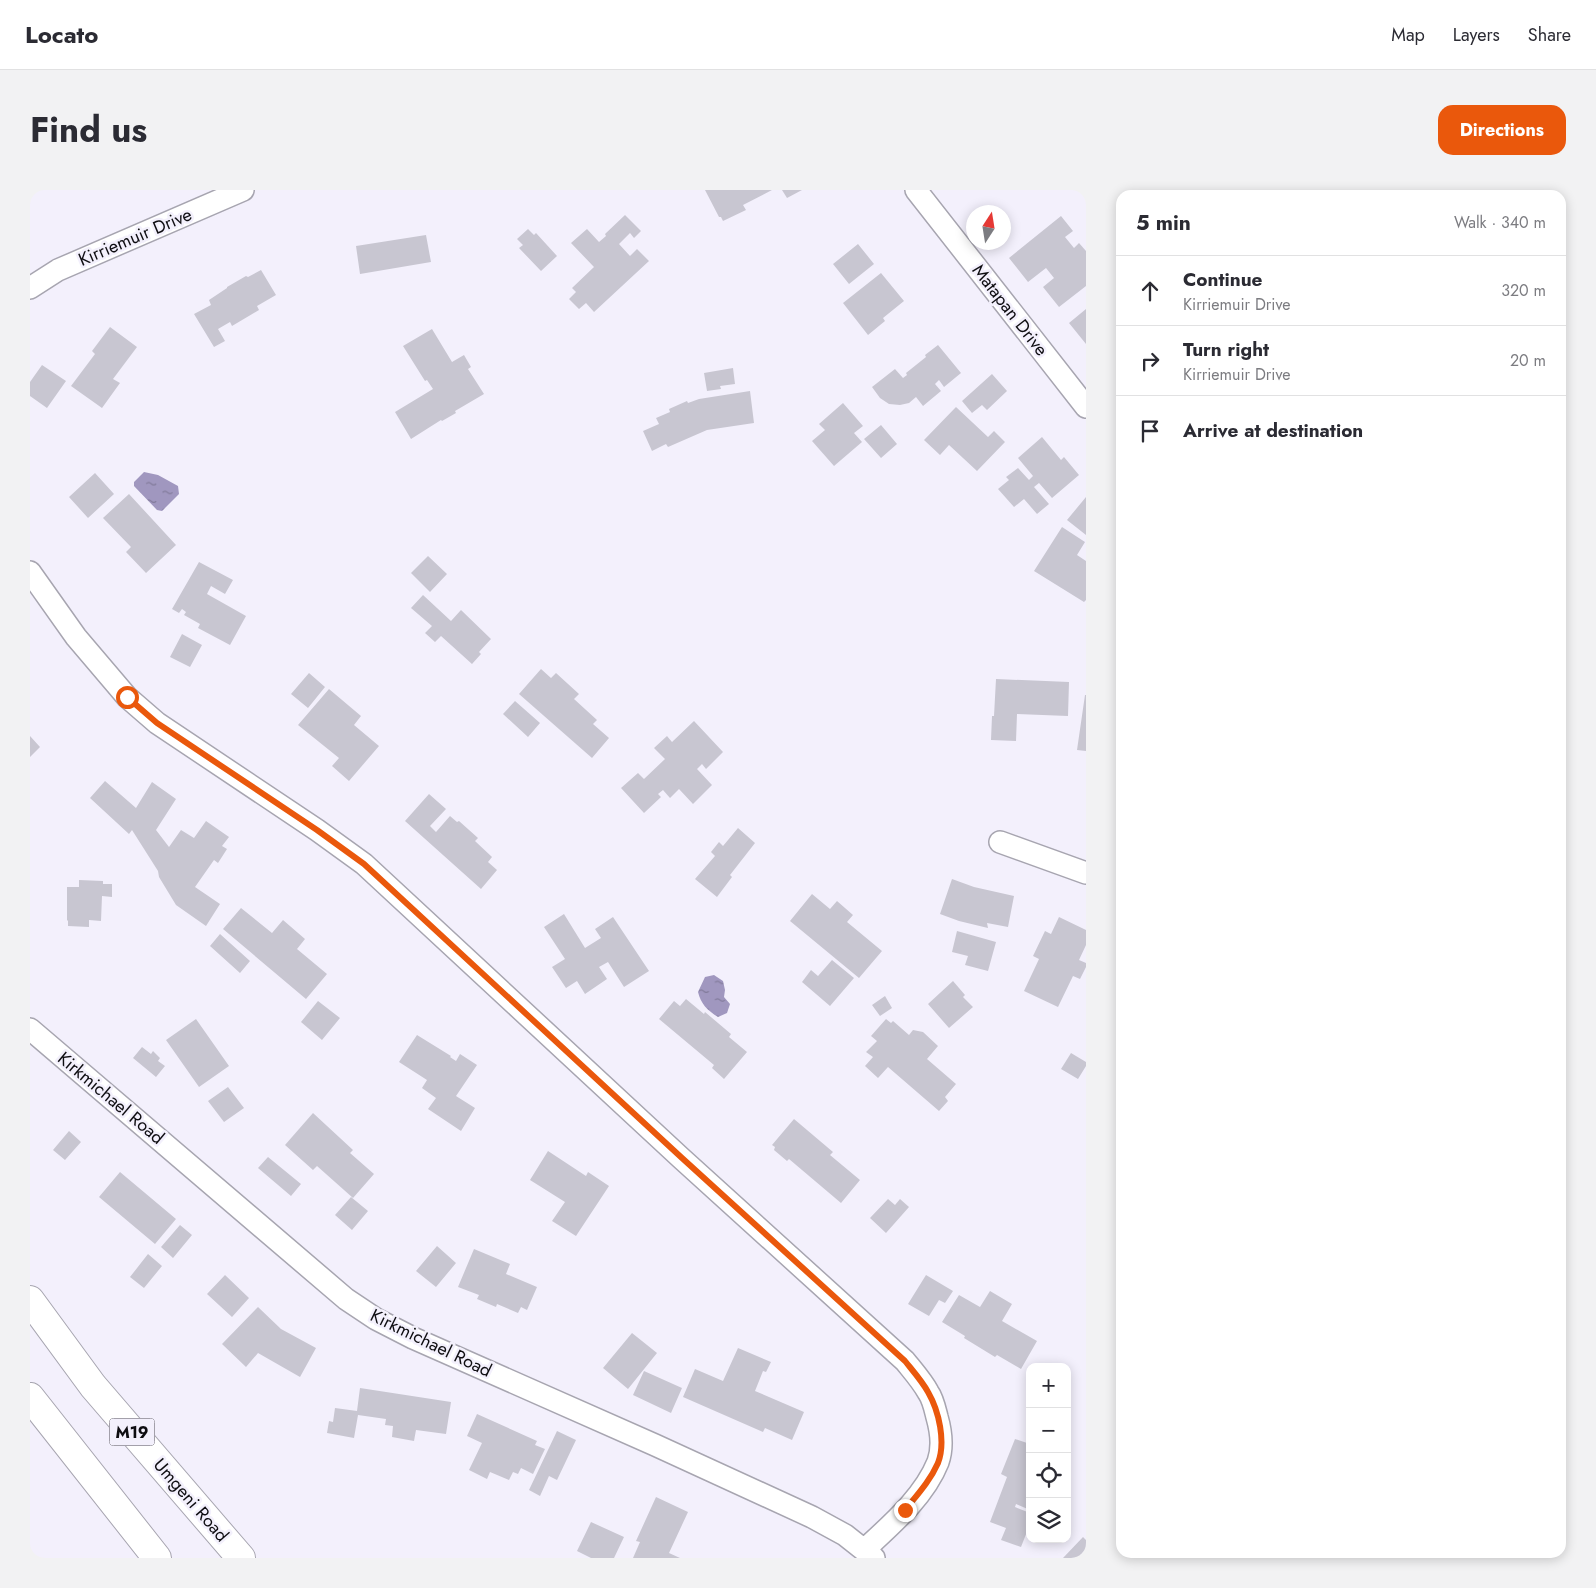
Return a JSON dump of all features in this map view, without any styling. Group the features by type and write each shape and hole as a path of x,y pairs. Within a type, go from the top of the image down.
{"highway":[{"name":"Umgeni Road","path":"30,1300 94,1386 240,1558"},
{"path":"30,1397 157,1558"}],"street":[{"name":"Kirriemuir Drive","path":"30,288 58,270 243,190"},
{"name":"Matapan Drive","path":"916,190 1086,407"},
{"path":"30,572 76,637 127,697 157,723 317,830 364,864 905,1361 929,1392 940,1426 941,1445 938,1461 927,1483 869,1554"},
{"path":"1000,842 1086,873"},
{"name":"Kirkmichael Road","path":"30,1029 346,1299 376,1319 413,1338 812,1517 845,1536 869,1554"}],"water":[{"path":"144,472 158,475 178,486 179,494 162,511 157,510 134,486 134,482"},
{"path":"714,975 723,981 724,997 730,1004 727,1013 718,1017 705,1006 698,992 705,977"}],"building":[{"path":"705,190 772,190 743,205 746,210 723,221"},
{"path":"782,190 802,190 787,198"},
{"path":"625,215 641,231 634,238 630,233 619,244 630,256 637,249 649,261 594,312 586,303 579,309 569,299 576,292 572,288 594,267 571,243 587,229 599,242"},
{"path":"1061,216 1073,231 1065,237 1074,248 1079,243 1086,251 1086,286 1059,307 1043,287 1054,278 1046,268 1028,282 1009,258"},
{"path":"528,229 534,235 536,233 557,256 541,271 519,248 523,245 517,239"},
{"path":"426,235 431,262 360,274 356,246"},
{"path":"858,244 874,264 849,284 833,264"},
{"path":"261,270 276,295 257,306 259,310 232,326 230,322 218,329 225,341 214,347 194,314 211,305 209,300 227,287"},
{"path":"881,273 904,301 883,318 885,321 868,335 843,303"},
{"path":"1086,309 1086,344 1069,323"},
{"path":"110,327 137,347 113,379 120,383 102,408 71,386 95,354 92,351"},
{"path":"432,329 452,362 464,355 471,367 468,369 484,394 411,439 395,412 433,389 427,380 425,381 403,346"},
{"path":"938,345 961,373 944,387 939,380 935,384 941,391 923,406 916,397 909,403 900,405 889,404 880,398 872,387 895,369 903,378 907,375 906,373 926,357 925,355"},
{"path":"42,365 66,381 47,408 30,396 30,382"},
{"path":"733,368 735,384 720,386 721,389 707,391 704,373"},
{"path":"992,374 1007,391 987,410 982,405 972,413 962,401"},
{"path":"750,391 754,423 707,430 668,447 666,444 652,451 643,431 659,424 656,418 670,412 669,409 687,401 688,403 699,399"},
{"path":"843,403 863,426 854,433 862,442 834,466 812,441 825,430 819,424"},
{"path":"956,407 988,437 994,431 1005,442 977,471 949,445 940,455 924,440"},
{"path":"881,425 897,444 881,458 864,439"},
{"path":"1042,437 1061,460 1064,457 1079,475 1052,498 1039,483 1034,487 1049,504 1037,514 1024,499 1014,507 998,489 1009,480 1006,477 1018,468 1029,480 1033,476 1018,458"},
{"path":"95,473 114,494 88,518 69,497"},
{"path":"129,494 176,545 146,573 126,552 131,547 103,518"},
{"path":"1086,497 1086,535 1067,520"},
{"path":"1062,527 1085,542 1077,555 1086,561 1086,600 1084,602 1034,571"},
{"path":"428,556 447,574 430,592 411,573"},
{"path":"199,562 233,580 225,594 211,586 207,594 246,616 230,645 198,628 200,624 184,615 186,612 182,609 179,613 172,609"},
{"path":"423,595 451,621 461,610 491,639 479,652 481,654 472,664 441,636 435,642 425,633 432,626 411,608"},
{"path":"182,634 202,645 190,667 170,657"},
{"path":"541,669 551,678 556,673 579,694 574,699 597,720 593,724 609,738 592,758 519,694"},
{"path":"309,673 325,687 308,708 291,694"},
{"path":"996,679 1069,682 1068,716 1017,714 1016,741 991,740"},
{"path":"329,689 361,716 354,725 379,746 349,781 332,766 339,758 298,725"},
{"path":"1086,695 1086,751 1077,750"},
{"path":"515,701 540,723 528,737 503,714"},
{"path":"694,721 723,752 706,769 702,764 697,769 712,785 693,804 679,789 670,798 663,790 658,794 661,797 644,813 621,788 638,773 644,779 665,759 654,748 667,736 672,742"},
{"path":"30,736 40,747 30,757"},
{"path":"105,781 136,808 152,782 176,799 156,830 169,847 181,830 194,838 206,821 229,837 222,846 227,849 218,863 214,860 195,887 220,904 206,926 176,905 159,877 158,871 132,830 129,834 90,798"},
{"path":"429,794 446,809 430,826 436,832 450,816 457,822 459,821 478,838 475,841 492,857 488,862 497,870 481,889 405,821"},
{"path":"738,828 755,843 730,875 732,877 717,897 695,879 715,856 711,852 719,842 723,846"},
{"path":"952,879 974,887 1014,896 1008,927 987,923 988,928 940,914"},
{"path":"79,880 103,881 103,884 112,884 112,897 102,896 101,921 89,920 89,927 68,926 67,887 79,887"},
{"path":"812,894 830,909 837,901 853,915 847,922 882,951 859,978 790,921"},
{"path":"241,908 272,933 283,920 305,939 297,949 327,974 306,999 223,929"},
{"path":"564,914 585,948 601,938 595,929 613,917 649,971 624,987 608,962 599,967 607,979 585,994 577,981 566,988 552,967 565,959 544,927"},
{"path":"1059,917 1086,930 1086,945 1079,960 1086,963 1086,967 1080,979 1073,976 1058,1007 1024,991 1039,959 1033,956 1045,931 1051,934"},
{"path":"957,931 996,942 988,971 965,965 968,956 952,952"},
{"path":"220,934 250,961 240,973 210,946"},
{"path":"832,960 854,978 830,1006 802,982 811,970 818,976"},
{"path":"953,981 965,995 963,997 973,1007 949,1028 928,1004"},
{"path":"885,996 892,1008 880,1016 872,1005"},
{"path":"686,999 731,1034 729,1037 747,1052 724,1079 712,1068 714,1065 659,1019 674,1001 680,1006"},
{"path":"318,1001 340,1018 322,1040 301,1022"},
{"path":"196,1019 229,1066 199,1087 166,1040"},
{"path":"886,1019 891,1023 893,1021 909,1035 913,1030 923,1032 938,1046 927,1059 956,1084 945,1097 948,1101 939,1111 888,1067 878,1078 865,1066 873,1057 866,1052 877,1041 871,1036"},
{"path":"417,1035 456,1061 460,1054 477,1065 456,1096 475,1108 461,1131 428,1109 436,1098 422,1088 427,1080 399,1062"},
{"path":"142,1047 151,1054 153,1051 160,1058 158,1061 165,1066 156,1077 133,1058"},
{"path":"1071,1053 1086,1062 1086,1066 1078,1079 1061,1069"},
{"path":"228,1087 244,1108 224,1122 208,1101"},
{"path":"313,1113 353,1150 350,1153 374,1174 353,1198 317,1166 313,1170 285,1145"},
{"path":"794,1119 833,1152 830,1155 860,1180 841,1203 789,1159 787,1161 774,1150 775,1147 772,1145"},
{"path":"69,1131 81,1142 65,1160 53,1150"},
{"path":"548,1151 586,1176 588,1172 609,1186 576,1236 552,1221 565,1202 530,1180"},
{"path":"268,1157 301,1184 291,1196 258,1168"},
{"path":"120,1172 176,1219 155,1244 99,1197"},
{"path":"351,1197 368,1211 352,1230 335,1215"},
{"path":"888,1199 895,1205 900,1199 909,1207 886,1233 870,1218"},
{"path":"180,1225 192,1235 173,1258 161,1247"},
{"path":"437,1246 456,1263 436,1287 416,1271"},
{"path":"474,1249 510,1264 506,1274 537,1287 527,1310 521,1307 518,1313 497,1304 496,1307 477,1299 479,1295 458,1287"},
{"path":"148,1254 162,1266 144,1288 130,1277"},
{"path":"225,1275 249,1298 232,1317 207,1294"},
{"path":"926,1275 953,1291 945,1303 939,1300 929,1316 908,1304"},
{"path":"990,1291 1012,1304 1002,1321 1037,1341 1021,1369 997,1355 995,1357 942,1322 959,1295 980,1307"},
{"path":"258,1307 281,1329 316,1348 300,1377 258,1353 246,1367 222,1344"},
{"path":"632,1333 657,1353 628,1389 603,1368"},
{"path":"738,1348 771,1362 766,1372 763,1371 755,1391 804,1412 792,1440 765,1428 763,1432 683,1397 695,1369 723,1381"},
{"path":"644,1371 682,1388 671,1413 633,1395"},
{"path":"360,1388 451,1402 446,1434 416,1430 414,1441 392,1437 393,1426 385,1425 386,1419 358,1415 354,1438 327,1433 329,1421 333,1422 335,1408 357,1411"},
{"path":"477,1414 537,1441 535,1445 545,1449 533,1474 521,1468 518,1474 513,1472 509,1480 490,1472 487,1479 469,1470 482,1443 467,1436"},
{"path":"557,1431 576,1440 557,1480 549,1476 540,1496 529,1490"},
{"path":"1015,1439 1026,1443 1026,1508 1016,1504 1015,1507 1026,1511 1026,1534 1021,1547 1001,1540 1006,1528 990,1522 1007,1477 1001,1474"},
{"path":"656,1497 688,1512 669,1553 680,1558 633,1558 640,1542 636,1541"},
{"path":"591,1522 624,1537 614,1558 591,1558 577,1551"},
{"path":"1083,1537 1086,1540 1086,1558 1063,1558"}],"route":[{"path":"127,697 157,723 317,830 364,864 905,1361 929,1392 940,1426 941,1445 938,1461 927,1483 905,1510"}]}
